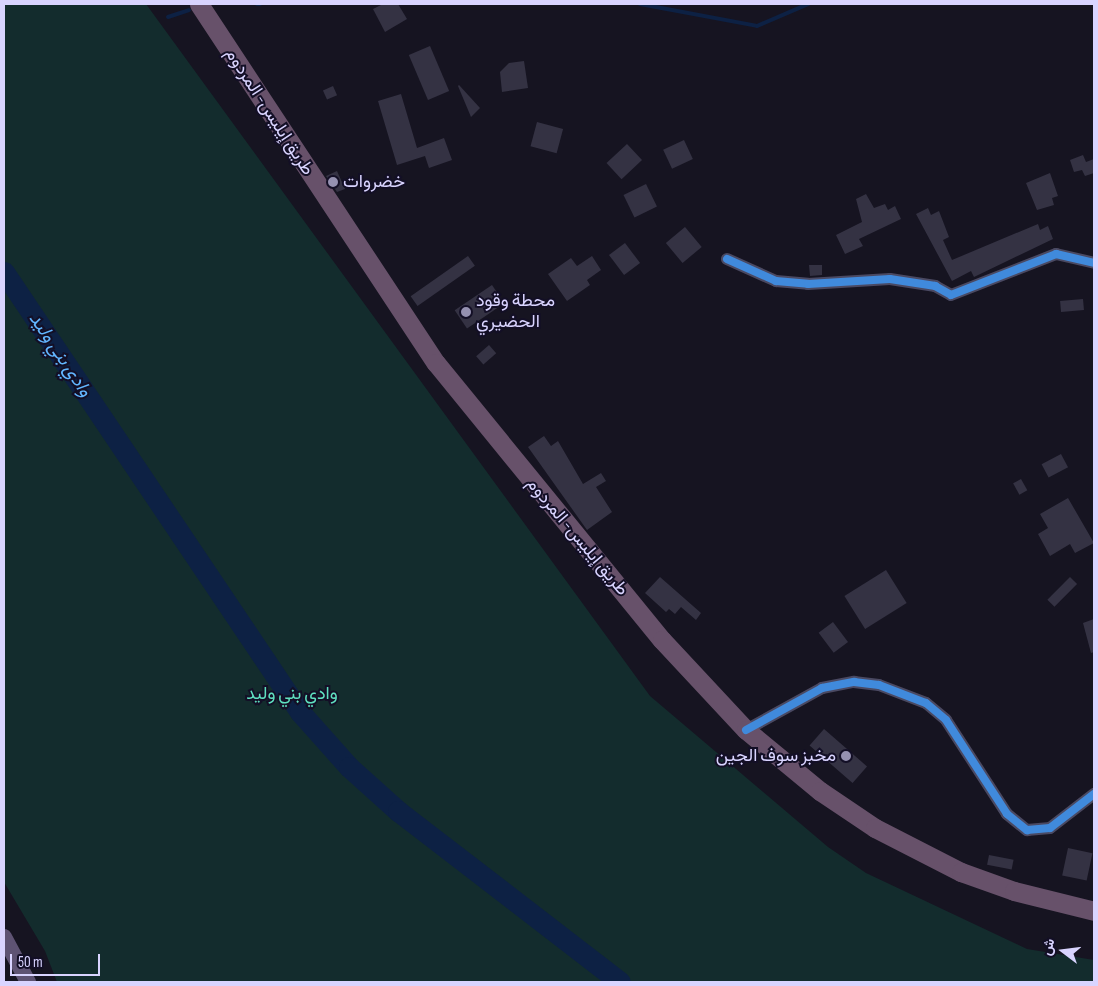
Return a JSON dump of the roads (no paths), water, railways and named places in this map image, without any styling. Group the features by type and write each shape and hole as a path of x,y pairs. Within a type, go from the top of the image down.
{"highway":[{"name":"طريق إيليس- المردوم","path":"198,4 436,363 662,640 746,730 820,792 892,836 961,872 1014,891 1094,911"}],"main road":[{"path":"4,937 28,982"}],"street":[{"path":"727,259 776,281 808,284 890,279 935,286 952,295 1056,254 1094,263"},
{"path":"746,730 822,688 854,682 879,685 926,703 946,720 1007,814 1027,830 1050,828 1094,794"}],"waterway":[{"path":"640,4 757,26 808,4"},
{"path":"168,17 189,10"},
{"name":"وادي بني وليد","path":"4,272 300,712 349,767 398,811 620,982"}],"place":[{"name":"خضروات","path":"333,182"},
{"name":"محطة وقود الحضيري","path":"466,312"},
{"name":"مخبز سوف الجين","path":"846,756"}]}
